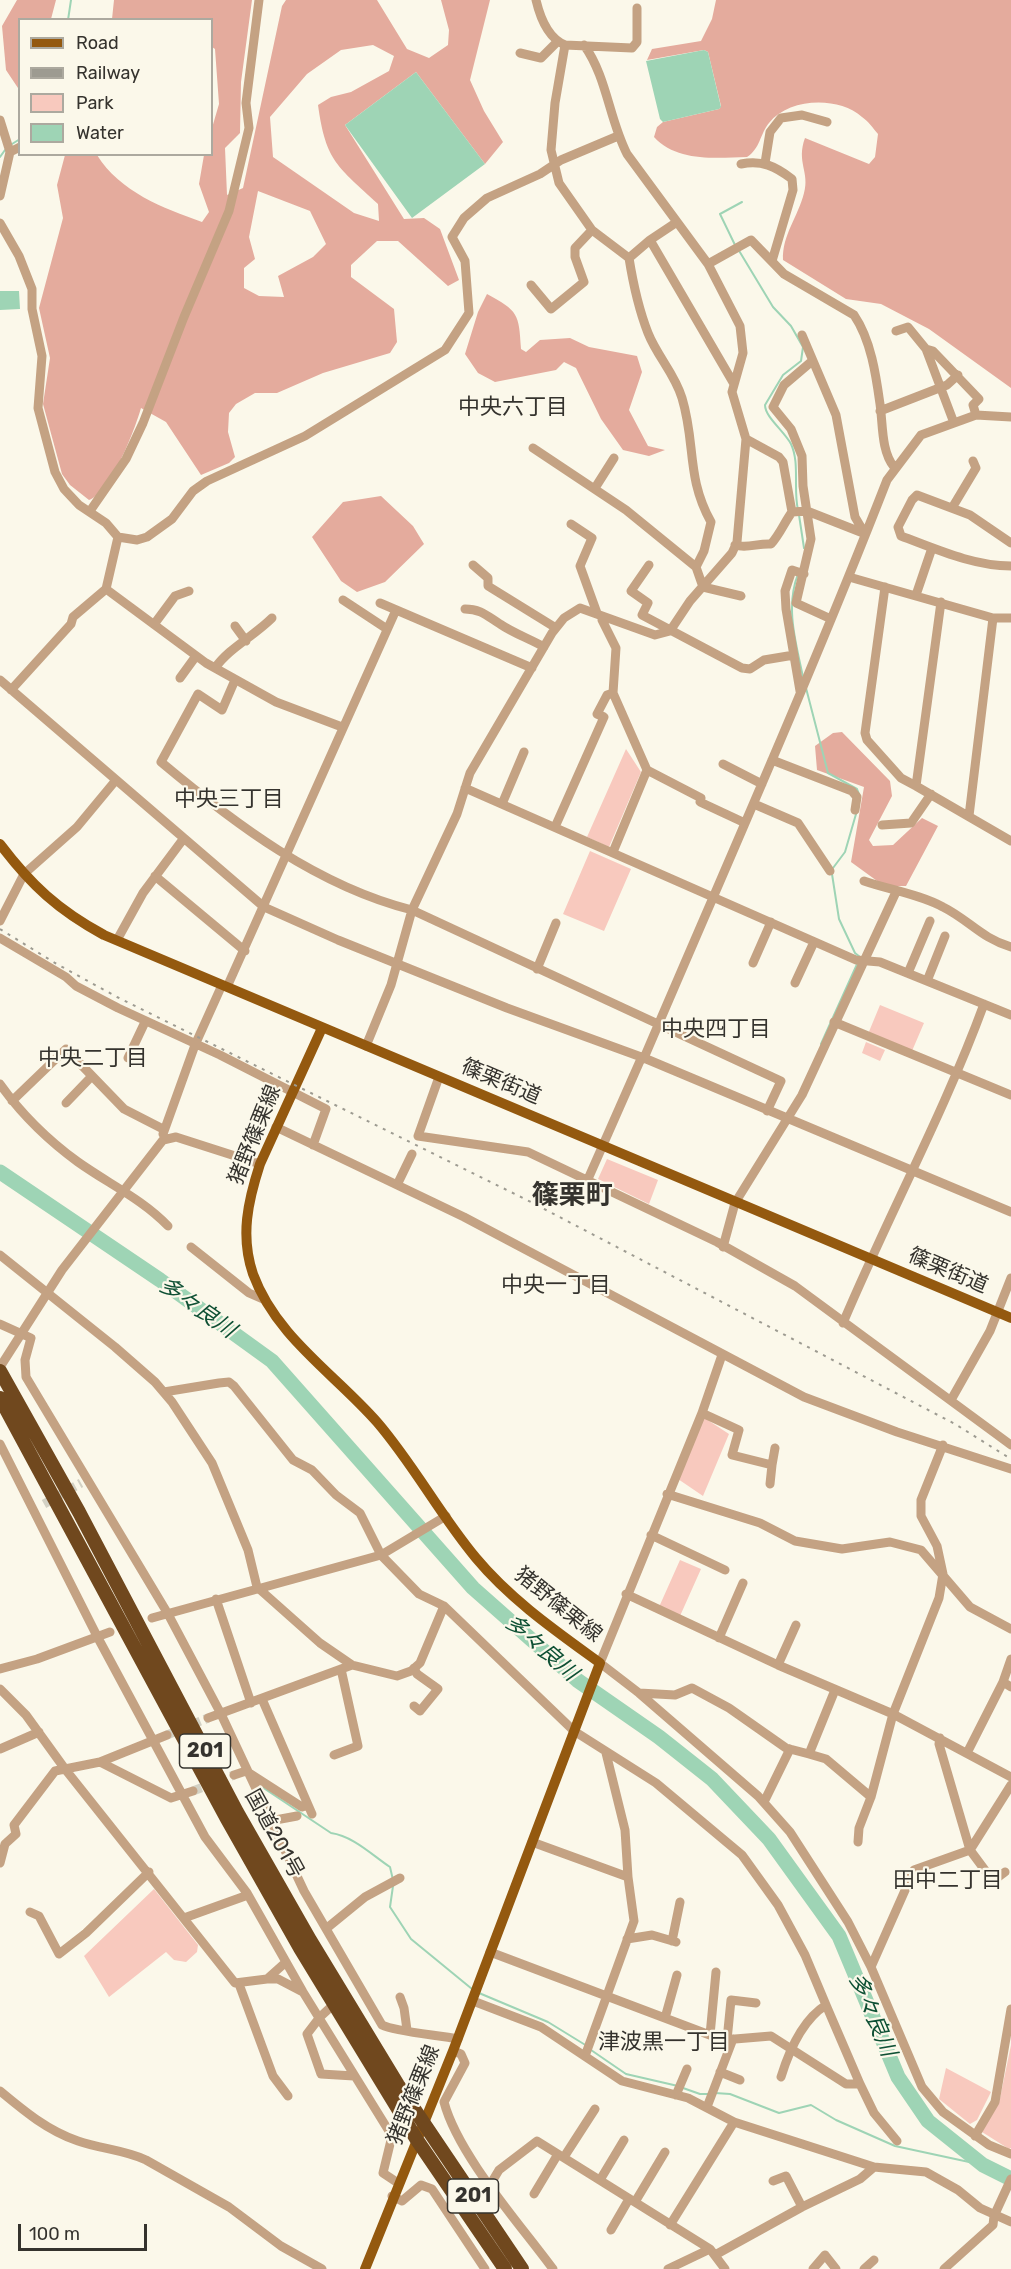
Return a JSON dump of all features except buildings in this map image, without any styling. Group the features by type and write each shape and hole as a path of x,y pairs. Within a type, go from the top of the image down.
{"highway":[{"name":"国道201号","path":"0,1369 79,1512 338,2000 417,2140 505,2269"},
{"name":"国道201号","path":"0,1398 227,1819 338,2000 522,2269"}],"main road":[{"name":"篠栗街道","path":"0,844 43,894 74,918 117,940 1011,1318"},
{"name":"猪野篠栗線","path":"322,1028 260,1164 247,1213 245,1243 253,1273 265,1300 288,1332 401,1450 444,1518 475,1556 509,1593 599,1666 473,2001 392,2196 365,2269"}],"street":[{"path":"90,511 126,459 143,423 184,317 229,212 249,128 246,102 259,0"},
{"path":"536,0 539,14 561,44 551,150 562,191 592,230 629,258 634,287 647,332 682,396 698,498 711,522 704,551 696,567"},
{"path":"520,53 541,58 561,44 632,48 637,42 637,8"},
{"path":"366,1046 391,986 412,910 457,814 470,773 556,628 564,618 580,608 655,634 670,631 732,553 735,545 746,439 732,392 743,353 743,338 734,311 708,264 627,154 618,136 598,69 584,45"},
{"path":"765,163 770,132 781,118 802,114 827,122"},
{"path":"0,120 10,152 0,196"},
{"path":"0,223 19,256 32,289 32,309 42,356 38,408 55,471 64,489 79,505 90,511 118,537 137,540 147,537 172,519 194,491 207,481 305,436 445,350 469,313 467,269 462,252 452,237 454,231 487,198 540,174 554,163 618,136"},
{"path":"10,152 18,148"},
{"path":"741,164 754,161 765,163 792,179 793,190 772,261"},
{"path":"629,258 677,222"},
{"path":"531,285 551,309 584,282 575,257 575,248 592,230"},
{"path":"650,240 734,384"},
{"path":"708,264 751,240 784,274 854,315 860,323 875,372 881,424 890,461 894,467"},
{"path":"896,331 908,327 926,350 954,423"},
{"path":"802,335 836,415 855,517 865,534"},
{"path":"926,350 933,351 980,399 974,405 976,415"},
{"path":"812,362 783,385 773,407 791,429 802,456 811,539 796,603 831,619"},
{"path":"880,411 940,388 957,375"},
{"path":"588,1179 640,1061 644,1058 711,896 754,804 894,467 921,435 976,415 1011,417"},
{"path":"735,545 745,547 759,542 771,544 783,531 792,512 783,462 779,457 746,439"},
{"path":"534,448 595,488 696,567 703,587"},
{"path":"595,488 614,458"},
{"path":"952,508 976,468 974,461"},
{"path":"1011,543 970,515 917,495 898,527 901,536 932,548 989,566 1011,566"},
{"path":"792,512 807,511 865,534"},
{"path":"571,524 592,538 580,566 599,616 616,648 613,693 647,770 701,798 700,802 745,823"},
{"path":"11,690 71,624 73,617 106,589 118,537"},
{"path":"916,595 932,548"},
{"path":"473,565 488,578 488,586 556,628"},
{"path":"649,565 631,591 648,603 642,615 742,668 750,669 764,660 794,655"},
{"path":"801,691 785,591 794,565 804,574"},
{"path":"849,577 993,618 1011,618"},
{"path":"885,586 865,733 867,740 901,778 1011,841"},
{"path":"703,587 741,596"},
{"path":"106,589 155,623 196,656 235,680 276,702 342,727"},
{"path":"155,623 175,596 189,591"},
{"path":"343,600 387,629"},
{"path":"916,786 941,602"},
{"path":"380,603 532,668"},
{"path":"465,609 475,609 491,616 499,624 544,647"},
{"path":"0,1369 47,1293 163,1140 163,1129 195,1045 224,986 245,951 342,727 396,610"},
{"path":"215,668 227,654 272,618"},
{"path":"969,816 993,618"},
{"path":"236,626 246,641"},
{"path":"180,678 196,656"},
{"path":"0,680 264,907 396,963 644,1058 1011,1212"},
{"path":"235,680 222,710 198,694 161,762 248,832 347,888 386,904 412,910 781,1081 767,1111"},
{"path":"555,827 604,717 597,714 607,694 613,693"},
{"path":"502,804 524,752"},
{"path":"772,760 852,791 857,800 855,810"},
{"path":"723,764 762,784"},
{"path":"613,852 647,770"},
{"path":"0,921 24,874 77,827 116,780"},
{"path":"465,789 856,960 880,962 1011,1015"},
{"path":"882,825 911,824 931,794"},
{"path":"754,804 798,823 830,871"},
{"path":"117,940 155,876 184,838"},
{"path":"155,876 245,951"},
{"path":"864,881 946,908 979,934 1011,947"},
{"path":"723,1247 735,1203 788,1120 896,892"},
{"path":"908,973 930,921"},
{"path":"753,963 771,922"},
{"path":"537,969 556,923"},
{"path":"927,981 945,936"},
{"path":"0,938 66,977 76,986 145,1022 276,1082 292,1094 326,1109 313,1145"},
{"path":"795,983 814,942"},
{"path":"843,1323 870,1259 958,1073 984,1004"},
{"path":"128,1058 145,1022"},
{"path":"834,1022 1011,1095"},
{"path":"12,1101 66,1049 124,1109 163,1129"},
{"path":"66,1103 92,1076"},
{"path":"439,1077 418,1136 528,1152 588,1179 723,1247 795,1286 1011,1445"},
{"path":"0,1084 12,1101 46,1138 147,1205 168,1226"},
{"path":"276,1127 397,1185 615,1296 722,1355 804,1396 897,1432 943,1445 1011,1469"},
{"path":"163,1140 176,1137 260,1164"},
{"path":"397,1185 412,1154"},
{"path":"191,1246 249,1293 265,1300"},
{"path":"0,1255 115,1347 164,1392 212,1463 248,1550 257,1587 320,1643 352,1665 397,1676 420,1663 444,1606"},
{"path":"951,1400 990,1331 1011,1278"},
{"path":"0,1324 31,1338 25,1360 26,1377 85,1481 168,1614 221,1714 304,1891 382,2025 391,2030 407,2030 458,2039"},
{"path":"722,1355 702,1413 626,1594 599,1666 639,1693 764,1802 790,1832 848,1922 871,1967 922,2087 944,2112 975,2136 1011,2154"},
{"path":"164,1392 229,1382 234,1386 294,1460 312,1470 336,1495 360,1513 381,1555 419,1594 444,1606 575,1729 606,1753 656,1783 742,1855 778,1905 805,1954 874,2113 897,2141"},
{"path":"702,1413 739,1430 732,1455 772,1466"},
{"path":"0,1444 98,1638 153,1741 188,1794 216,1854 248,1895 303,1992 392,2136 383,2173 398,2183"},
{"path":"858,1842 859,1828 871,1797 893,1714 939,1598 943,1574 937,1545 921,1516 921,1500 943,1445"},
{"path":"770,1484 775,1448"},
{"path":"667,1494 760,1523 795,1541 842,1549 890,1542 921,1550 970,1606 1011,1629"},
{"path":"34,1509 44,1504"},
{"path":"152,1618 257,1587 381,1555 444,1518"},
{"path":"651,1534 725,1570"},
{"path":"719,1638 743,1583"},
{"path":"626,1594 778,1665 893,1714 1011,1777"},
{"path":"216,1599 251,1703"},
{"path":"778,1665 795,1625"},
{"path":"0,1669 98,1638 110,1632"},
{"path":"967,1753 1007,1684 1011,1659"},
{"path":"208,1718 352,1665"},
{"path":"414,1668 417,1674 438,1689 420,1711 414,1706"},
{"path":"334,1755 358,1746 342,1669"},
{"path":"639,1693 675,1695 692,1688 729,1708 789,1749 826,1758 871,1797"},
{"path":"0,1689 39,1732 65,1769 235,1983 278,1979 303,1992"},
{"path":"809,1754 836,1690"},
{"path":"246,1771 310,1810 262,1699"},
{"path":"0,1749 39,1732"},
{"path":"0,1863 5,1844 16,1834 14,1825 30,1807 55,1771 100,1762 167,1735"},
{"path":"940,1738 939,1744 970,1850 993,1881 1005,1872"},
{"path":"764,1802 789,1749"},
{"path":"585,2056 634,1920 625,1830 606,1753"},
{"path":"100,1762 171,1798 188,1794"},
{"path":"234,1775 246,1771"},
{"path":"871,1967 914,1870 970,1850 1011,1785"},
{"path":"270,1821 297,1816"},
{"path":"532,1842 628,1877"},
{"path":"30,1912 39,1916 59,1954 86,1933 149,1872"},
{"path":"327,1928 365,1897 400,1878"},
{"path":"184,1918 248,1895"},
{"path":"627,1939 652,1935 674,1942 680,1902"},
{"path":"490,1952 710,2036 730,2040 771,2036 846,2085 860,2084"},
{"path":"267,1979 286,1962"},
{"path":"710,2036 716,1972"},
{"path":"664,2018 677,1975"},
{"path":"239,1984 273,2076 288,2096"},
{"path":"354,2076 321,2074 307,2034 320,2017 338,2000 360,1985"},
{"path":"400,1997 407,2030"},
{"path":"707,2107 730,2040 731,2000 756,2002"},
{"path":"473,2001 541,2027 622,2081 676,2095 707,2107 734,2122 874,2167 926,2172 1011,2222"},
{"path":"781,2077 790,2048 819,2010 826,2005"},
{"path":"975,2136 995,2102 1011,2009"},
{"path":"453,2051 460,2054 465,2063 444,2102 450,2124 490,2185 554,2269"},
{"path":"676,2095 687,2069"},
{"path":"720,2072 740,2080"},
{"path":"0,2091 34,2120 77,2141 135,2154 146,2160 229,2207 281,2246 322,2269"},
{"path":"534,2194 595,2109"},
{"path":"670,2225 734,2122"},
{"path":"600,2180 624,2140"},
{"path":"490,2185 499,2170 537,2141 713,2252 725,2269"},
{"path":"611,2230 664,2152"},
{"path":"668,2269 713,2252 860,2179 874,2167"},
{"path":"773,2181 786,2176 802,2207"},
{"path":"944,2269 993,2225 995,2212 1011,2179"},
{"path":"392,2196 402,2200 421,2185 432,2189 485,2269"},
{"path":"813,2269 825,2255 836,2269"},
{"path":"864,2269 874,2260"}],"green space":[{"path":"626,749 641,772 609,847 587,837"},
{"path":"590,851 631,869 604,931 563,914"},
{"path":"880,1005 924,1023 912,1051 868,1034"},
{"path":"866,1042 885,1050 880,1061 862,1053"},
{"path":"607,1159 658,1180 649,1204 598,1179"},
{"path":"703,1417 729,1434 703,1496 678,1479"},
{"path":"680,1560 701,1569 680,1616 659,1607"},
{"path":"154,1889 198,1945 197,1952 186,1962 174,1960 166,1952 109,1997 84,1956"},
{"path":"1011,2045 1011,2148 1009,2149 982,2132 1000,2098"},
{"path":"946,2068 991,2092 977,2120 970,2124 939,2099"}],"shaded area":[{"path":"17,0 56,0 51,18 18,18 18,88 6,70 2,26"},
{"path":"114,0 252,0 241,82 240,133 225,148 227,195 243,188 282,6 286,0 377,0 407,49 429,58 448,45 449,30 441,0 490,0 470,80 484,111 503,142 485,164 416,72 345,125 404,219 424,218 440,229 459,280 448,286 398,241 377,241 351,265 351,277 394,309 397,342 390,353 323,373 277,393 255,393 236,404 229,413 228,432 235,457 229,463 201,475 166,422 141,408 128,444 114,473 106,486 89,500 70,485 62,474 43,404 50,358 39,308 63,218 57,185 65,156 98,156 130,189 172,211 202,222 209,212 199,184 204,156 213,156 213,125 219,104 215,49 213,48 213,18 112,18","holes":["373,45 394,56 389,71 351,92 331,97 318,105 325,140 330,152 344,171 378,204 379,221 354,213 273,157 270,117 307,74 341,50","258,191 310,211 326,244 313,257 278,276 284,297 259,296 244,288 244,268 255,259 249,237"]},
{"path":"716,0 1011,0 1011,388 929,329 881,304 846,299 783,260 785,242 804,193 802,154 805,138 869,164 875,157 878,134 862,117 852,110 827,103 801,105 789,109 769,123 755,150 747,157 710,158 685,155 663,145 654,137 657,127 663,122 719,109 721,106 708,52 704,50 647,60 652,49 701,41 712,19"},
{"path":"487,294 515,314 518,320 521,349 526,352 540,340 570,338 589,347 637,356 642,372 629,410 648,446 665,450 649,456 623,450 601,419 576,368 564,362 556,370 495,382 478,373 465,354 478,312"},
{"path":"381,496 413,526 424,544 385,582 357,592 341,581 312,537 343,502"},
{"path":"842,732 890,781 892,796 869,840 873,846 893,845 922,818 938,826 906,886 884,886 851,862 864,787 817,770 815,746 833,733"}],"water":[{"path":"704,50 708,52 721,107 663,122 660,119 646,61"},
{"path":"416,72 485,164 412,218 345,125"},
{"path":"0,291 19,291 20,309 0,310"}],"waterway":[{"path":"68,18 71,0"},
{"path":"12,144 18,140"},
{"path":"0,157 5,150"},
{"path":"735,245 720,214 742,202"},
{"path":"738,249 773,307 791,326 803,347 801,361 783,375 765,405 771,419 788,439 794,451 798,510"},
{"path":"799,515 804,548"},
{"path":"798,574 792,599 792,612 803,677"},
{"path":"806,688 828,773 857,789 859,794"},
{"path":"833,868 845,852 856,814"},
{"path":"832,874 839,919 855,953 860,957"},
{"path":"821,1044 858,962"},
{"name":"多々良川","path":"0,1172 160,1280 272,1361 473,1588 577,1680 659,1737 712,1779 769,1839 839,1936 898,2077 928,2121 983,2165 1011,2179"},
{"path":"262,1787 331,1833 347,1838 362,1847 390,1867 393,1880"},
{"path":"393,1886 390,1907 411,1939 472,1989"},
{"path":"479,1993 548,2022 587,2046"},
{"path":"591,2050 626,2074 678,2086"},
{"path":"683,2088 700,2094 710,2094"},
{"path":"715,2093 730,2094 779,2113 811,2105 836,2120 895,2146 983,2165"}],"tunnel":[{"path":"44,1504 81,1483"},
{"path":"167,1735 208,1718"},
{"path":"193,1791 234,1775"}],"railway":[{"path":"0,929 117,997 527,1200 955,1424 1011,1459"}],"district":[{"name":"中央六丁目","path":"513,408"},
{"name":"中央三丁目","path":"229,800"},
{"name":"中央四丁目","path":"716,1030"},
{"name":"中央二丁目","path":"93,1059"},
{"name":"篠栗町","path":"572,1196"},
{"name":"中央一丁目","path":"556,1286"},
{"name":"田中二丁目","path":"948,1881"},
{"name":"津波黒一丁目","path":"664,2043"}]}
